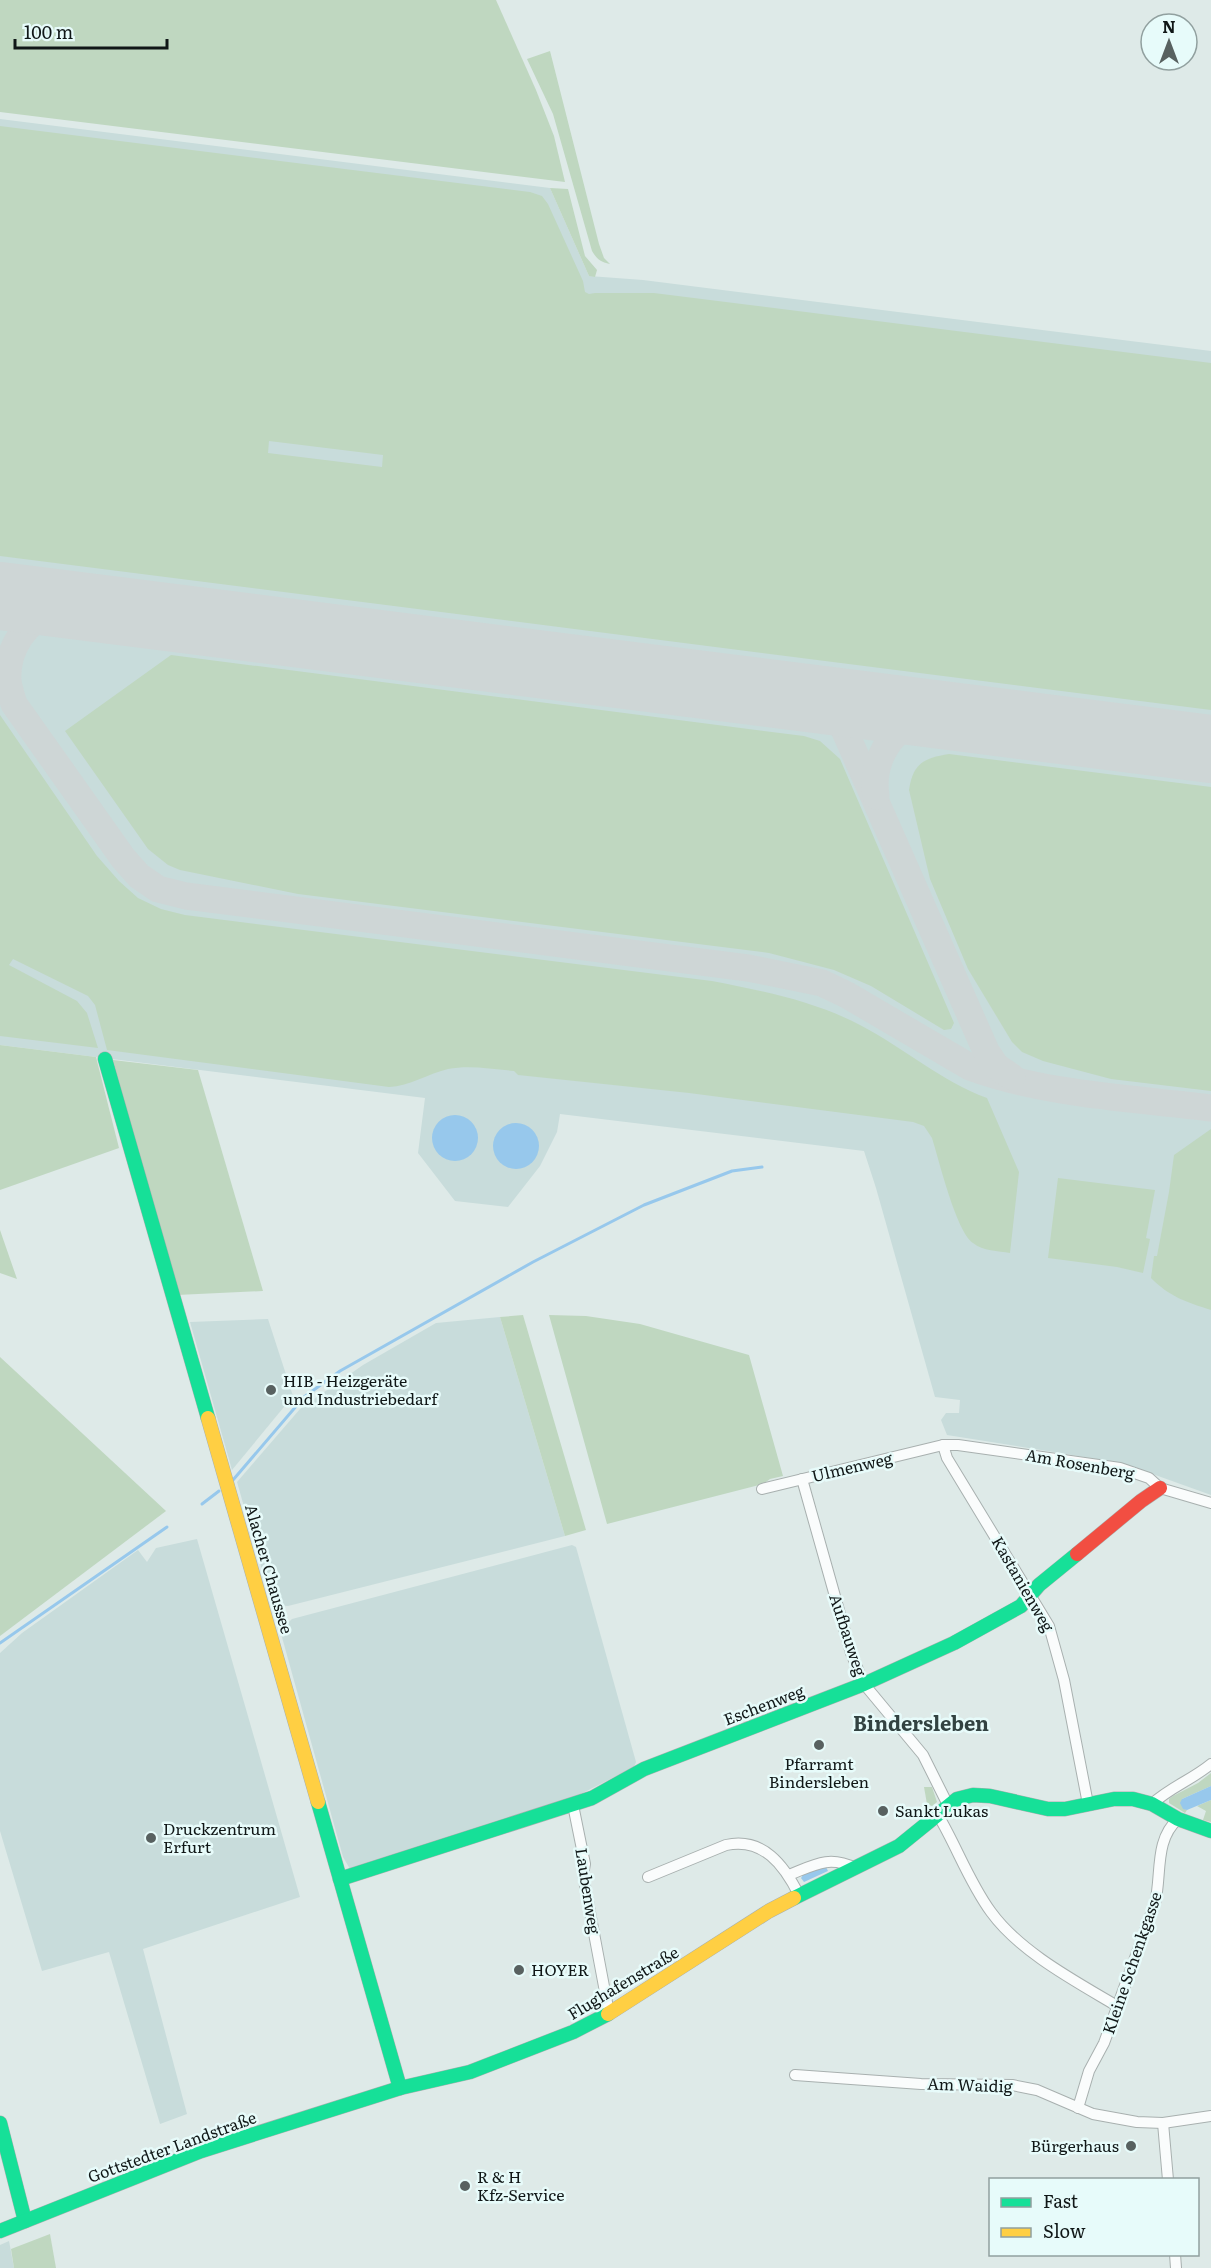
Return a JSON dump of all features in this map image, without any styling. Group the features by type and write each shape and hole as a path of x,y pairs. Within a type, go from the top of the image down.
{"street":[{"name":"Alacher Chaussee","path":"105,1059 400,2088"},
{"name":"Ulmenweg","path":"762,1489 943,1445"},
{"name":"Am Rosenberg","path":"943,1445 1120,1468 1149,1478 1160,1488 1211,1503"},
{"name":"Kastanienweg","path":"943,1445 947,1458 1050,1626 1088,1804"},
{"name":"Aufbauweg","path":"802,1479 851,1653 864,1684 923,1755 978,1894 992,1914 1011,1934 1043,1960 1117,2006"},
{"name":"Eschenweg","path":"340,1879 573,1805 610,1789 644,1769 864,1684 954,1643 1004,1616 1032,1596 1039,1585 1160,1488"},
{"path":"1152,1804 1160,1796 1191,1779 1211,1764"},
{"name":"Flughafenstraße","path":"359,2102 400,2088 480,2069 546,2044 609,2013 770,1911 899,1846 957,1799 974,1795 1014,1800 1048,1809 1065,1809 1114,1799 1133,1799 1152,1804 1178,1819 1211,1831"},
{"name":"Laubenweg","path":"573,1805 585,1864 583,1875 609,2013"},
{"name":"Kleine Schenkgasse","path":"1078,2108 1089,2071 1104,2043 1155,1903 1161,1845 1178,1819"},
{"path":"648,1877 726,1845 740,1842 761,1849 789,1875 799,1895"},
{"path":"789,1875 832,1860 855,1868"},
{"name":"Am Waidig","path":"795,2075 921,2084 1012,2085 1037,2090 1078,2108 1113,2118 1163,2123 1211,2116"},
{"name":"Gottstedter Landstraße","path":"0,2231 201,2151 359,2102"},
{"path":"0,2123 25,2221"},
{"path":"1163,2123 1168,2178"}],"shaded area":[{"path":"0,119 550,188 589,276 643,280 1211,351 1211,1495 1122,1463 947,1435 941,1420 946,1413 959,1413 960,1400 935,1397 864,1151 560,1114 557,1132 540,1166 508,1207 455,1201 418,1153 425,1098 0,1045"},
{"path":"500,1317 565,1536 288,1606 272,1605 237,1482 300,1409 363,1365 436,1323"},
{"path":"268,1319 293,1396 232,1470 190,1322"},
{"path":"197,1539 300,1897 143,1949 187,2114 160,2124 109,1952 42,1971 0,1831 0,1653 22,1633 138,1550 147,1562 156,1548"},
{"path":"572,1545 576,1547 636,1762 634,1767 559,1805 350,1869 343,1857 280,1630 292,1619"},
{"path":"9,2241 14,2268 0,2268 0,2245"}],"green space":[{"path":"0,0 496,0 554,136 565,182 0,112"},
{"path":"550,51 599,244 604,258 610,264 599,260 592,251 553,114 527,59"},
{"path":"0,126 530,192 542,196 548,204 583,281 585,292 589,294 654,293 1211,363 1211,710 0,556","holes":["269,441 383,455 382,467 268,453"]},
{"path":"550,188 568,189 585,256 597,270 595,277 589,276"},
{"path":"171,655 804,736 820,741 840,759 954,1023 951,1029 944,1030 871,986 834,970 769,953 298,894 180,870 168,865 148,849 65,731"},
{"path":"0,715 97,856 138,898 161,909 185,915 712,981 806,1003 860,1025 954,1083 987,1098 1019,1172 1010,1253 981,1248 967,1236 954,1210 932,1138 924,1126 913,1122 689,1093 518,1075 514,1071 489,1068 448,1069 389,1087 107,1050 95,1005 88,996 13,959 9,965 77,1001 87,1013 98,1048 0,1036"},
{"path":"949,754 1211,787 1211,1091 1111,1079 1043,1061 1022,1052 1012,1042 968,969 930,879 909,790 913,774 921,763"},
{"path":"0,1045 96,1057 119,1148 0,1190"},
{"path":"113,1060 198,1070 263,1291 177,1295"},
{"path":"1211,1129 1211,1310 1179,1298 1151,1278 1169,1192 1174,1155"},
{"path":"1058,1178 1155,1190 1146,1238 1150,1239 1143,1273 1117,1267 1048,1258"},
{"path":"0,1230 17,1279 0,1273"},
{"path":"523,1315 586,1530 565,1536 500,1317"},
{"path":"549,1315 586,1316 640,1324 749,1355 783,1476 770,1479 763,1484 607,1524"},
{"path":"0,1357 166,1511 0,1636"},
{"path":"1211,1773 1211,1786 1182,1799 1183,1808 1187,1810 1185,1813 1169,1803 1169,1799 1173,1796 1198,1783"},
{"path":"924,1787 932,1787 937,1802 932,1806 927,1804"},
{"path":"1211,1800 1211,1822 1203,1820 1206,1811 1197,1806"},
{"path":"50,2234 56,2268 14,2268 11,2249"}],"water":[{"path":"455,1115 471,1122 478,1138 471,1154 455,1161 439,1154 432,1138 439,1122"},
{"path":"516,1123 525,1124 533,1129 538,1137 538,1155 533,1163 525,1168 516,1169 507,1168 499,1163 494,1155 493,1146 494,1137 499,1129 507,1124"},
{"path":"1211,1786 1211,1800 1187,1810 1183,1809 1180,1803 1182,1799"},
{"path":"826,1867 828,1871 804,1882 801,1878 805,1872"}],"waterway":[{"path":"233,1480 304,1397 340,1371 533,1262 644,1205 732,1171 762,1167"},
{"path":"202,1504 219,1491"},
{"path":"0,1643 167,1527"}],"taxiway":[{"path":"89,607 68,607 56,610 45,614 27,628 14,647 10,658 9,687 14,704 123,858 139,876 158,889 186,896 748,968 822,983 847,995 970,1067 1059,1090 1211,1108"},
{"path":"761,692 795,698 816,705 826,710 843,727 986,1051 996,1066 1012,1077"},
{"path":"876,796 876,771 880,760 885,748 901,730 923,719 956,717"}],"runway":[{"path":"0,596 1211,749"}],"traffic: fast":[{"path":"105,1059 208,1418"},
{"path":"340,1879 592,1798 644,1769 864,1684 954,1643 1021,1606 1039,1585 1077,1554"},
{"path":"794,1898 899,1846 957,1799 973,1795 990,1796 1048,1809 1065,1809 1114,1799 1133,1799 1152,1804 1178,1819 1211,1831"},
{"path":"318,1802 400,2088"},
{"path":"0,2231 201,2151 400,2088 470,2072 573,2032 608,2014"},
{"path":"0,2123 25,2221"}],"traffic: slow":[{"path":"208,1418 318,1802"},
{"path":"608,2014 769,1911 794,1898"}],"traffic: jam":[{"path":"1077,1554 1160,1488"}],"place":[{"name":"HIB - Heizgeräte und Industriebedarf","path":"271,1390"},
{"name":"Pfarramt Bindersleben","path":"819,1745"},
{"name":"Sankt Lukas","path":"883,1811"},
{"name":"Druckzentrum Erfurt","path":"151,1838"},
{"name":"HOYER","path":"519,1970"},
{"name":"Bürgerhaus","path":"1131,2146"},
{"name":"R & H Kfz-Service","path":"465,2186"}],"district":[{"name":"Bindersleben","path":"921,1724"}]}
